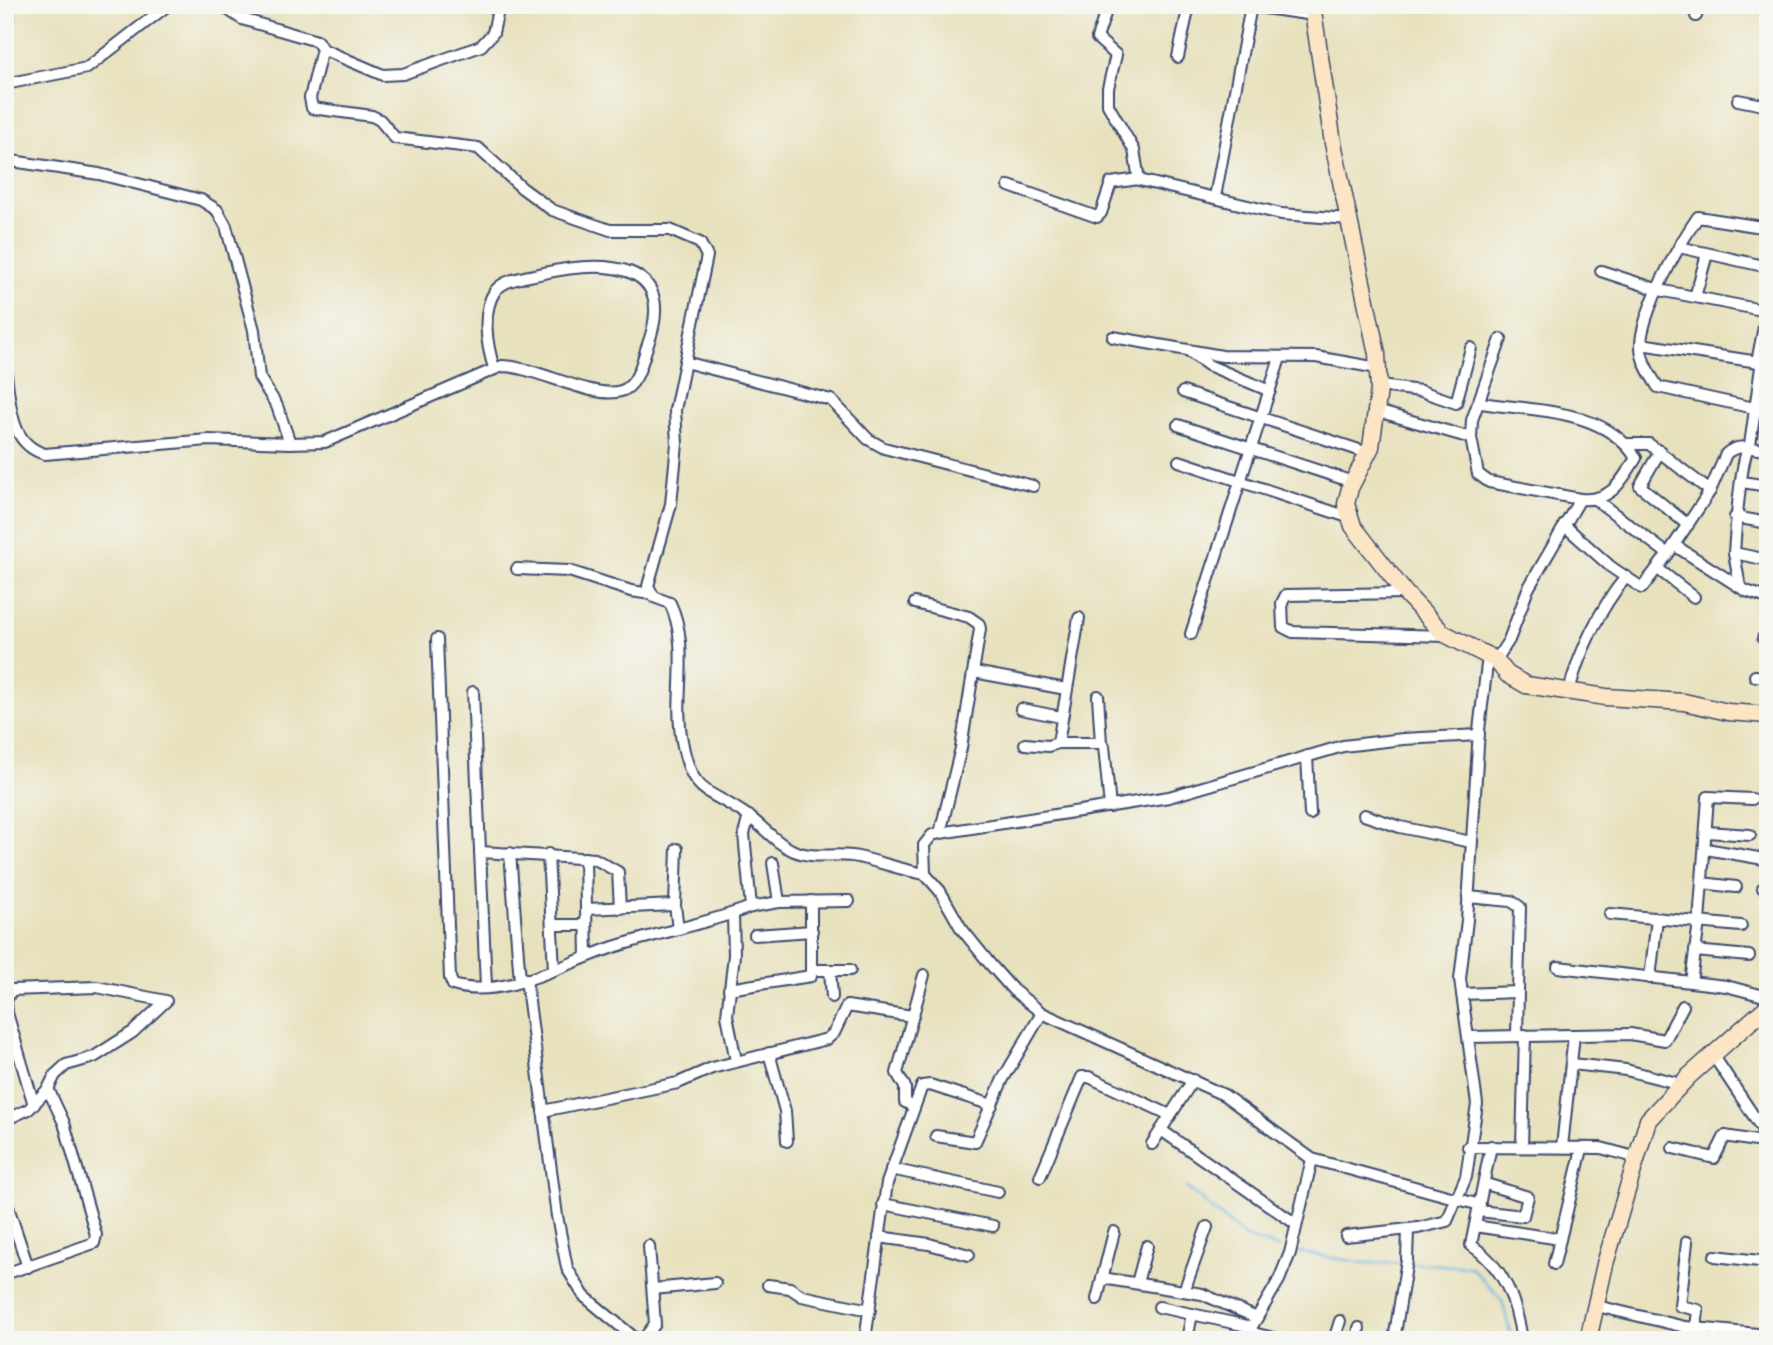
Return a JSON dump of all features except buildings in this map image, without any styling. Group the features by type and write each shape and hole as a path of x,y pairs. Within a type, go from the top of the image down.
{"street":[{"path":"8,19 9,5"},
{"path":"5,84 87,68 168,5"},
{"path":"221,5 242,19 312,38 322,49 383,75 403,74 481,46 493,33 499,5"},
{"path":"1108,5 1097,38 1116,55 1108,88 1108,105 1134,150 1138,178"},
{"path":"1178,57 1189,5"},
{"path":"1215,197 1247,6 1313,10 1324,94 1378,368 1377,411 1368,453 1353,482 1346,504 1348,517 1405,593 1449,636 1492,658 1507,674 1526,685 1684,702 1728,712 1768,715"},
{"path":"322,49 310,98 312,108 372,116 380,120 395,138 478,148 522,188 552,210 610,230 670,230 699,243 707,256 675,410 677,444 671,504 648,586 653,595"},
{"path":"1738,100 1768,106"},
{"path":"5,160 100,174 201,200 217,210 226,226 254,330 259,377 276,406 290,443"},
{"path":"1009,186 1097,217 1101,213 1111,183 1138,178 1281,214 1349,219"},
{"path":"1768,228 1698,216 1679,247 1659,290 1648,315 1641,344 1646,364 1658,387 1768,411"},
{"path":"1679,247 1768,267"},
{"path":"1695,297 1707,254"},
{"path":"5,369 17,433 32,451 45,454 208,440 324,442 398,413 494,368 523,368 604,391 621,391 634,380 654,329 657,314 652,291 639,276 617,268 596,266 571,267 504,284 491,301 487,329 494,368"},
{"path":"1601,271 1659,290 1767,309 1764,363 1753,409 1750,445 1746,447 1735,517 1734,553 1740,587"},
{"path":"1113,337 1237,358 1316,357 1378,368"},
{"path":"1501,339 1472,420 1471,438 1478,474 1483,480 1597,500 1672,550 1740,587 1768,598"},
{"path":"1641,344 1764,363"},
{"path":"1379,386 1421,391 1456,403 1471,348"},
{"path":"1191,352 1208,365 1270,391"},
{"path":"1191,634 1280,358"},
{"path":"685,362 831,400 868,439 884,448 1033,486"},
{"path":"1183,392 1368,453"},
{"path":"1480,403 1578,416 1625,444 1636,458 1618,486 1597,500"},
{"path":"1377,411 1471,438"},
{"path":"1178,425 1353,482"},
{"path":"1625,444 1646,442 1710,491"},
{"path":"1564,525 1642,588 1672,550 1710,491 1726,454 1730,450 1746,447 1768,451"},
{"path":"1660,451 1640,486 1688,525"},
{"path":"1179,461 1240,484 1348,517"},
{"path":"1742,482 1768,486"},
{"path":"1346,1236 1408,1229 1447,1220 1466,1177 1468,1147 1477,1104 1460,979 1479,735 1492,658 1508,640 1528,589 1580,499"},
{"path":"1735,517 1768,523"},
{"path":"1734,553 1768,560"},
{"path":"517,569 569,571 666,600 675,616 683,673 679,707 682,741 694,780 703,791 746,822 808,856 856,856 892,869 925,874"},
{"path":"1658,569 1695,597"},
{"path":"1569,691 1573,673 1608,600 1626,577"},
{"path":"1405,593 1286,595 1282,603 1283,627 1293,632 1449,636"},
{"path":"915,603 969,617 979,624 974,672 956,773 940,833"},
{"path":"1058,743 1079,618"},
{"path":"437,639 450,978 455,986 486,986 523,980 587,957 751,907 779,902 849,901"},
{"path":"974,672 1066,689"},
{"path":"1755,676 1768,677"},
{"path":"473,692 486,986"},
{"path":"1098,696 1110,807"},
{"path":"1021,709 1061,717"},
{"path":"1479,735 1403,739 1343,746 1197,789 1110,807 940,833 932,835 924,845 925,874 983,955 1013,990 1042,1013 1224,1095 1312,1159 1457,1198 1479,1208 1523,1216 1528,1197 1486,1184"},
{"path":"1025,744 1043,746 1058,743 1101,743"},
{"path":"1307,756 1310,814"},
{"path":"1690,982 1699,922 1708,797 1752,799"},
{"path":"1364,815 1400,827 1471,842"},
{"path":"746,822 751,907"},
{"path":"1707,832 1750,835"},
{"path":"677,849 675,905 678,929"},
{"path":"1706,849 1764,859"},
{"path":"480,852 585,858 617,869 620,908"},
{"path":"510,853 523,980 567,1268 584,1296 637,1340"},
{"path":"548,854 554,970"},
{"path":"585,858 587,957"},
{"path":"773,863 779,902"},
{"path":"1702,883 1737,887"},
{"path":"1468,897 1511,901 1520,907 1518,992 1522,1146"},
{"path":"729,989 811,976 811,901"},
{"path":"586,909 675,905"},
{"path":"733,914 734,955 727,1015 736,1061"},
{"path":"1610,914 1741,926"},
{"path":"1650,978 1657,918"},
{"path":"552,925 586,925"},
{"path":"755,935 812,931"},
{"path":"1695,951 1749,956"},
{"path":"1558,967 1690,982 1747,991 1768,998"},
{"path":"812,970 850,970"},
{"path":"830,970 832,997"},
{"path":"914,1107 905,1101 905,1087 897,1073 923,975"},
{"path":"5,1120 34,1105 48,1089 54,1075 66,1065 94,1057 133,1032 166,1001 97,987 11,990 6,1000 7,1013 34,1105"},
{"path":"1462,994 1518,992"},
{"path":"543,1111 678,1083 707,1069 832,1037 842,1011 848,1005 912,1016"},
{"path":"1469,1037 1630,1034 1665,1040 1683,1006"},
{"path":"1588,1340 1605,1264 1648,1120 1681,1084 1768,1006"},
{"path":"936,1136 975,1142 1006,1074 1042,1013"},
{"path":"1562,1147 1574,1035"},
{"path":"769,1054 783,1104 787,1141"},
{"path":"1673,1148 1714,1158 1725,1136 1768,1143 1749,1108 1713,1055"},
{"path":"1572,1064 1618,1069 1681,1084"},
{"path":"1040,1177 1084,1076 1170,1115"},
{"path":"1152,1144 1193,1080"},
{"path":"865,1340 883,1204 891,1169 922,1086 992,1105"},
{"path":"5,1275 94,1243 96,1235 86,1190 64,1123 48,1089"},
{"path":"1161,1130 1296,1224"},
{"path":"1491,1146 1486,1184 1471,1245 1489,1258 1509,1287 1522,1340"},
{"path":"1468,1147 1601,1148 1638,1158"},
{"path":"1554,1264 1582,1149"},
{"path":"1250,1329 1279,1280 1312,1159"},
{"path":"891,1169 998,1192"},
{"path":"5,1198 28,1267"},
{"path":"883,1204 993,1226"},
{"path":"1475,1226 1560,1239"},
{"path":"1184,1291 1207,1227"},
{"path":"1394,1340 1407,1260 1408,1229"},
{"path":"1097,1299 1114,1232"},
{"path":"879,1237 929,1244 969,1255"},
{"path":"1687,1242 1680,1306 1698,1310 1696,1328"},
{"path":"643,1340 655,1324 649,1246"},
{"path":"1137,1283 1147,1246"},
{"path":"1715,1256 1768,1262"},
{"path":"1102,1278 1211,1297 1250,1329"},
{"path":"653,1289 715,1283"},
{"path":"768,1285 790,1288 802,1296 870,1310"},
{"path":"1597,1306 1696,1328 1768,1335"},
{"path":"1159,1307 1250,1329 1281,1340"},
{"path":"1187,1340 1192,1314"},
{"path":"1334,1340 1340,1321"}],"waterway":[{"path":"1186,1187 1245,1237 1280,1248"},
{"path":"1297,1252 1364,1263 1398,1263"},
{"path":"1411,1263 1471,1267 1502,1300 1512,1340"}]}
